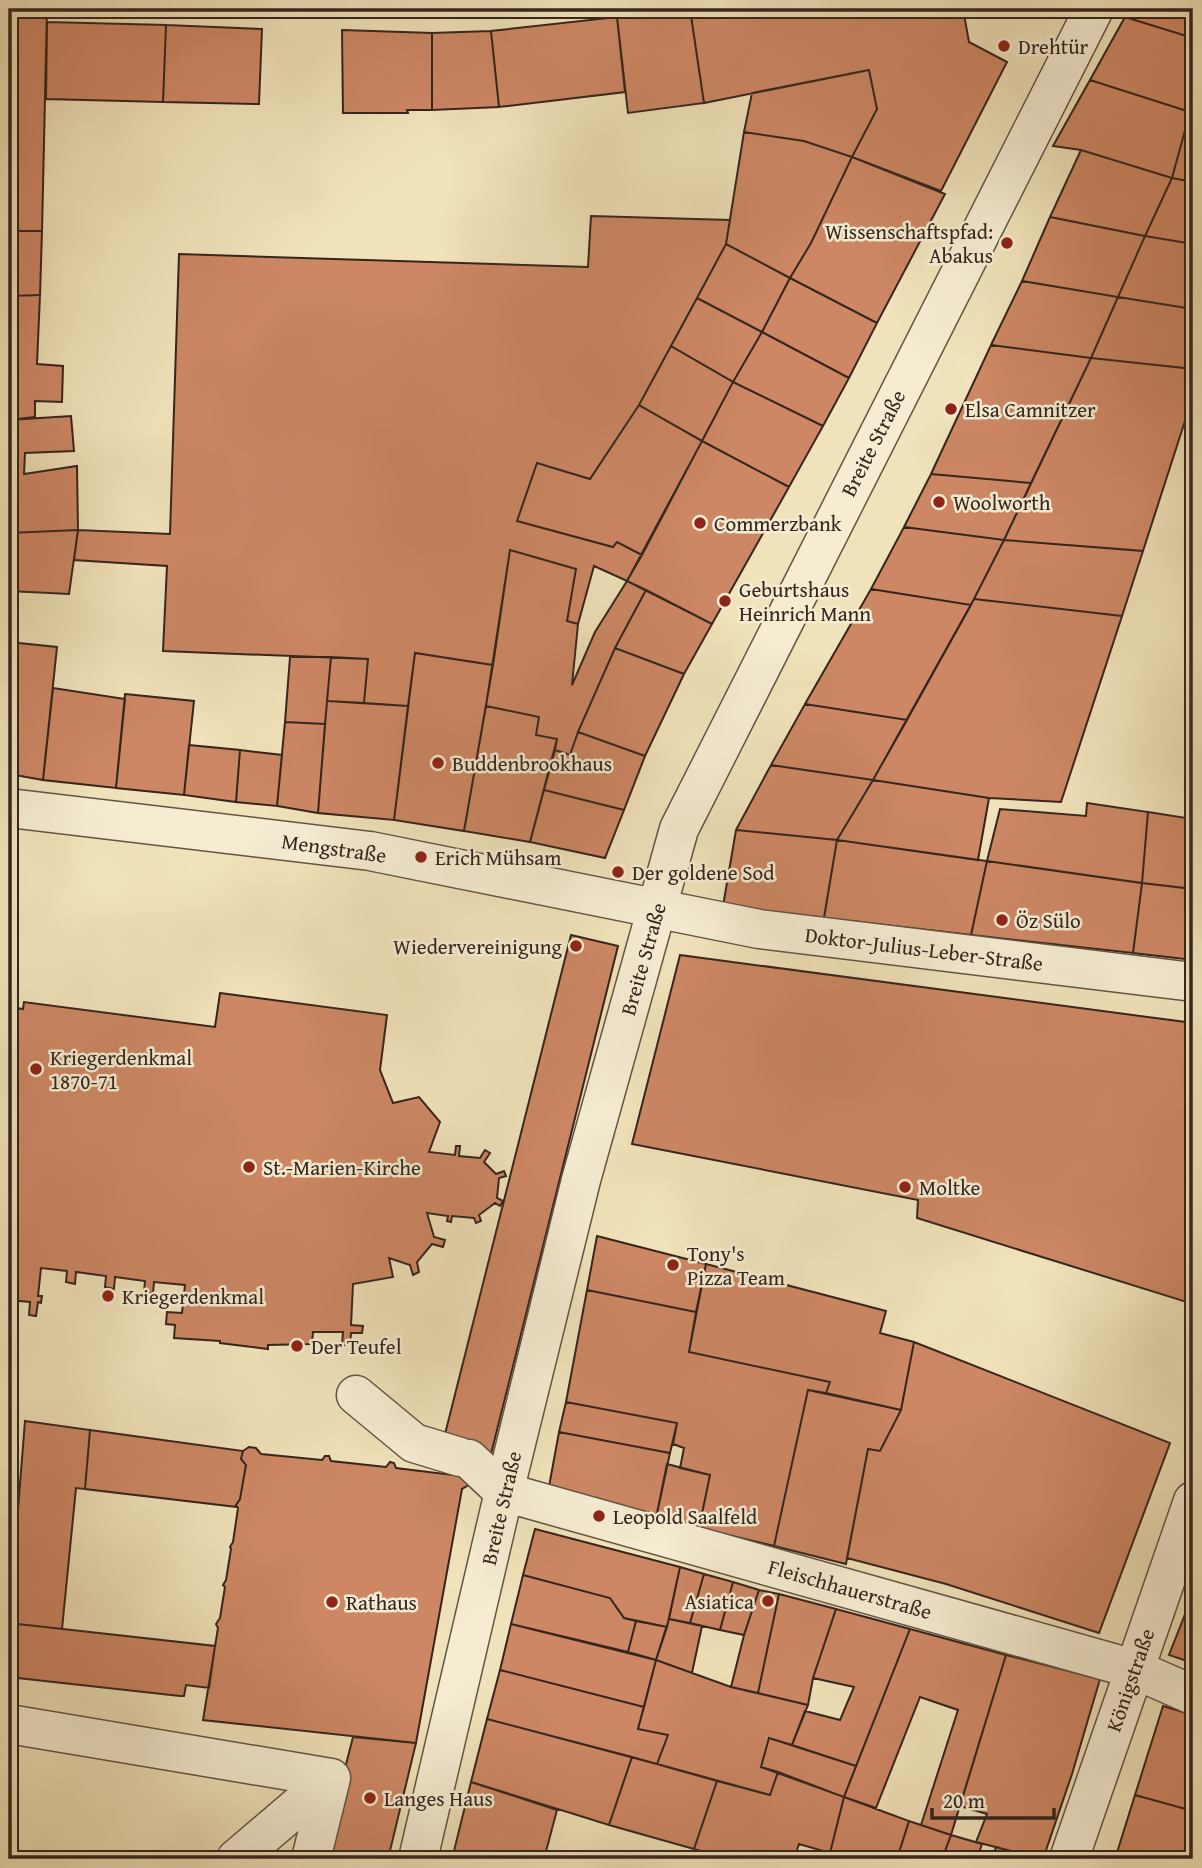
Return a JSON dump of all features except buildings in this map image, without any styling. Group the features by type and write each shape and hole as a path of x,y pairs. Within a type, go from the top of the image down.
{"street":[{"name":"Breite Straße","path":"418,1859 581,1180 679,829 1094,9"},
{"name":"Mengstraße","path":"9,808 370,851 657,909"},
{"name":"Doktor-Julius-Leber-Straße","path":"657,909 759,929 1193,982"},
{"path":"356,1395 414,1443 464,1458 504,1492"},
{"name":"Fleischhauerstraße","path":"504,1492 1134,1669 1193,1695"},
{"name":"Königstraße","path":"1069,1859 1193,1501"},
{"path":"9,1724 331,1779"},
{"path":"236,1859 331,1779"},
{"path":"311,1859 331,1779"}],"place":[{"name":"Drehtür","path":"1004,46"},
{"name":"Wissenschaftspfad: Abakus","path":"1007,243"},
{"name":"Elsa Camnitzer","path":"951,409"},
{"name":"Woolworth","path":"939,502"},
{"name":"Commerzbank","path":"700,523"},
{"name":"Geburtshaus Heinrich Mann","path":"725,601"},
{"name":"Buddenbrookhaus","path":"438,763"},
{"name":"Erich Mühsam","path":"421,857"},
{"name":"Der goldene Sod","path":"618,872"},
{"name":"Öz Sülo","path":"1002,920"},
{"name":"Wiedervereinigung","path":"576,946"},
{"name":"Kriegerdenkmal 1870-71","path":"36,1069"},
{"name":"St.-Marien-Kirche","path":"249,1167"},
{"name":"Moltke","path":"905,1187"},
{"name":"Tony's Pizza Team","path":"673,1265"},
{"name":"Kriegerdenkmal","path":"108,1296"},
{"name":"Der Teufel","path":"297,1346"},
{"name":"Leopold Saalfeld","path":"599,1516"},
{"name":"Asiatica","path":"768,1601"},
{"name":"Rathaus","path":"332,1602"},
{"name":"Langes Haus","path":"370,1798"}]}
